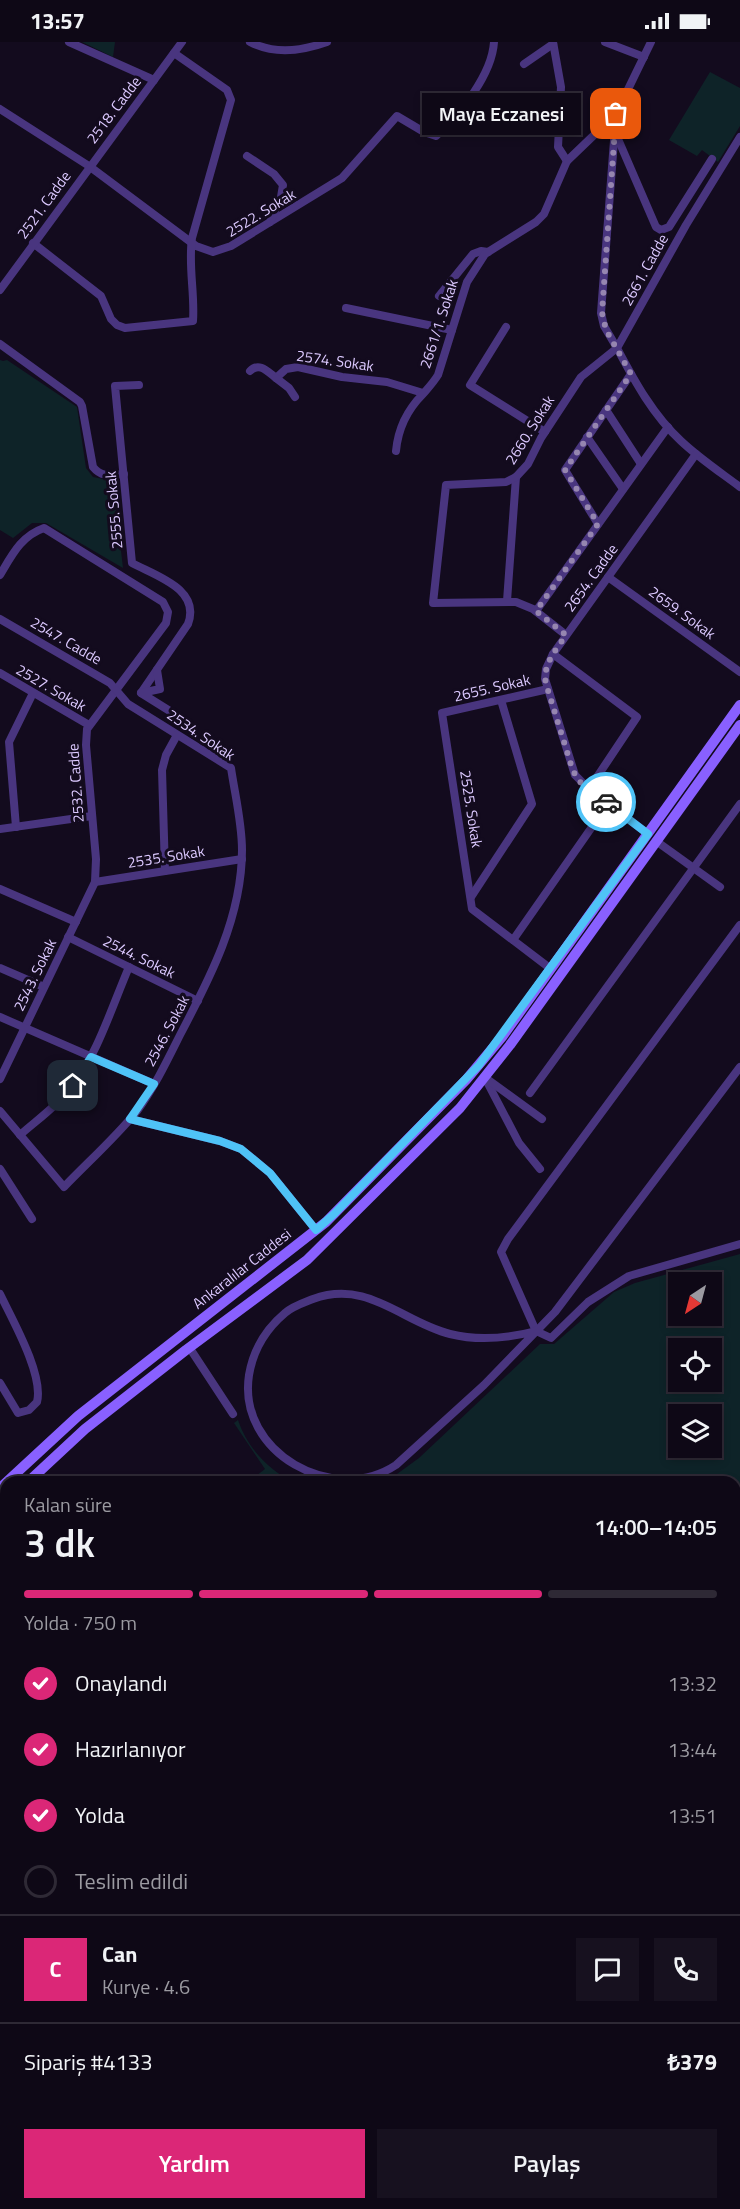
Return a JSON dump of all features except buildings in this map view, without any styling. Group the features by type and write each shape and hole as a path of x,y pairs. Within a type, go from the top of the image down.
{"main road":[{"name":"Ankaralılar Caddesi","path":"34,1476 67,1444 100,1417 189,1347 296,1269 460,1108 485,1078 652,837 740,705"},
{"name":"Ankaralılar Caddesi","path":"13,1476 90,1406 316,1230 473,1073 740,725"},
{"path":"316,1230 325,1243"},
{"path":"90,1406 100,1417"}],"street":[{"path":"69,42 154,80"},
{"name":"2518. Cadde","path":"0,109 89,166 182,42"},
{"path":"250,42 266,48 294,51 327,42"},
{"name":"2522. Sokak","path":"89,166 191,243 207,252 219,251 269,224 342,178 397,116 424,132 436,136 456,115 485,74 491,62 494,42"},
{"path":"605,42 644,57"},
{"name":"2661/1. Sokak","path":"396,451 403,421 438,375 469,278 488,252 540,218 551,201 567,161 616,114 651,42"},
{"path":"524,64 553,43 561,87 558,147 567,161"},
{"path":"33,243 101,296 109,316 117,325 125,328 193,321 191,243 231,100 227,90 174,53"},
{"path":"616,114 602,313 604,326 648,403 668,427 696,454 740,487"},
{"path":"615,130 658,229 669,227 712,159"},
{"name":"2661. Cadde","path":"617,348 686,225 740,137"},
{"path":"247,156 274,174 283,185 281,197 269,224"},
{"name":"2521. Cadde","path":"0,290 89,166"},
{"path":"439,296 473,254 481,251 488,252"},
{"path":"346,308 452,330"},
{"path":"506,327 470,385 545,432"},
{"path":"0,344 69,393 82,406 95,470 104,476 124,474"},
{"name":"2660. Sokak","path":"507,601 433,603 446,485 506,482 516,477 528,464 545,432 581,377 617,348"},
{"path":"250,371 259,366 289,388 295,397"},
{"name":"2574. Sokak","path":"276,378 286,369 298,367 342,377 387,382 423,393"},
{"path":"598,524 565,470 631,374"},
{"name":"2555. Sokak","path":"139,385 115,386 132,563 180,589 187,598 190,609 188,624 141,693"},
{"path":"606,410 641,464"},
{"path":"536,611 668,427"},
{"path":"587,437 623,489"},
{"name":"2654. Cadde","path":"696,454 566,635 553,654 544,675 573,771 578,779 720,887"},
{"path":"516,477 507,601 520,603 536,611 566,635"},
{"name":"2532. Cadde","path":"0,575 20,542 30,534 44,528 163,602 168,612 166,623 88,725 86,739 96,859 95,882"},
{"name":"2659. Sokak","path":"608,577 740,672"},
{"name":"2547. Cadde","path":"0,619 110,683 116,689"},
{"path":"553,654 637,717 589,789"},
{"path":"141,693 160,689 157,670"},
{"name":"2527. Sokak","path":"0,673 88,725"},
{"name":"2534. Sokak","path":"116,689 128,704 231,768 242,840 242,859"},
{"name":"2655. Sokak","path":"442,713 548,689"},
{"path":"16,827 9,742 33,693"},
{"path":"141,693 174,713"},
{"path":"471,897 532,804 501,700"},
{"name":"2525. Sokak","path":"442,713 472,909 513,940"},
{"path":"165,871 162,770 166,755 177,735"},
{"path":"551,969 513,940 608,804"},
{"path":"530,1093 740,804"},
{"path":"0,829 92,816"},
{"name":"2535. Sokak","path":"95,882 242,859"},
{"name":"2546. Sokak","path":"20,1135 64,1187 130,1119 154,1084 214,969 238,891 242,859"},
{"name":"2543. Sokak","path":"0,1079 95,882"},
{"path":"0,889 76,922"},
{"path":"536,1331 501,1252 503,1246 740,925"},
{"name":"2544. Sokak","path":"68,937 198,1001"},
{"path":"0,1111 20,1135 68,1092 91,1057 129,967"},
{"path":"0,968 44,987"},
{"path":"0,1017 154,1084"},
{"path":"375,1476 396,1465 484,1385 555,1312 740,1067"},
{"path":"485,1078 542,1119"},
{"path":"485,1078 519,1143 540,1169"},
{"path":"130,1119 220,1141 241,1149 274,1178 316,1230"},
{"path":"0,1170 32,1219"},
{"path":"320,1476 300,1468 272,1448 253,1415 249,1401 249,1377 254,1357 263,1337 291,1308 332,1293 346,1293 387,1304 443,1332 469,1337 497,1337 536,1331 551,1338 588,1302 629,1276 740,1244"},
{"path":"0,1294 28,1354 38,1390 38,1402 18,1413 0,1383"},
{"path":"189,1347 233,1414"}],"green space":[{"path":"82,42 115,42 113,57"},
{"path":"710,72 740,88 740,126 718,162 702,150 697,156 669,140"},
{"path":"0,360 7,360 77,407 86,468 93,477 113,481 123,568 46,523 32,523 13,538 0,530"},
{"path":"740,1254 740,1476 394,1476 419,1458 540,1344 554,1344 614,1292 635,1283 668,1274 668,1326 722,1326 722,1272 675,1272"},
{"path":"238,1420 247,1439 260,1457 283,1476 256,1476 265,1469 234,1423"}],"way so far":[{"path":"606,802 581,783 573,771 544,675 551,657 566,635 536,611 598,524 565,470 631,374 606,330 602,313 616,114"}],"place":[{"name":"Maya Eczanesi","path":"616,114"}],"route":[{"path":"73,1086 91,1057 154,1084 130,1119 220,1141 241,1149 270,1173 316,1230 479,1065 502,1037 648,834 606,802"}]}
